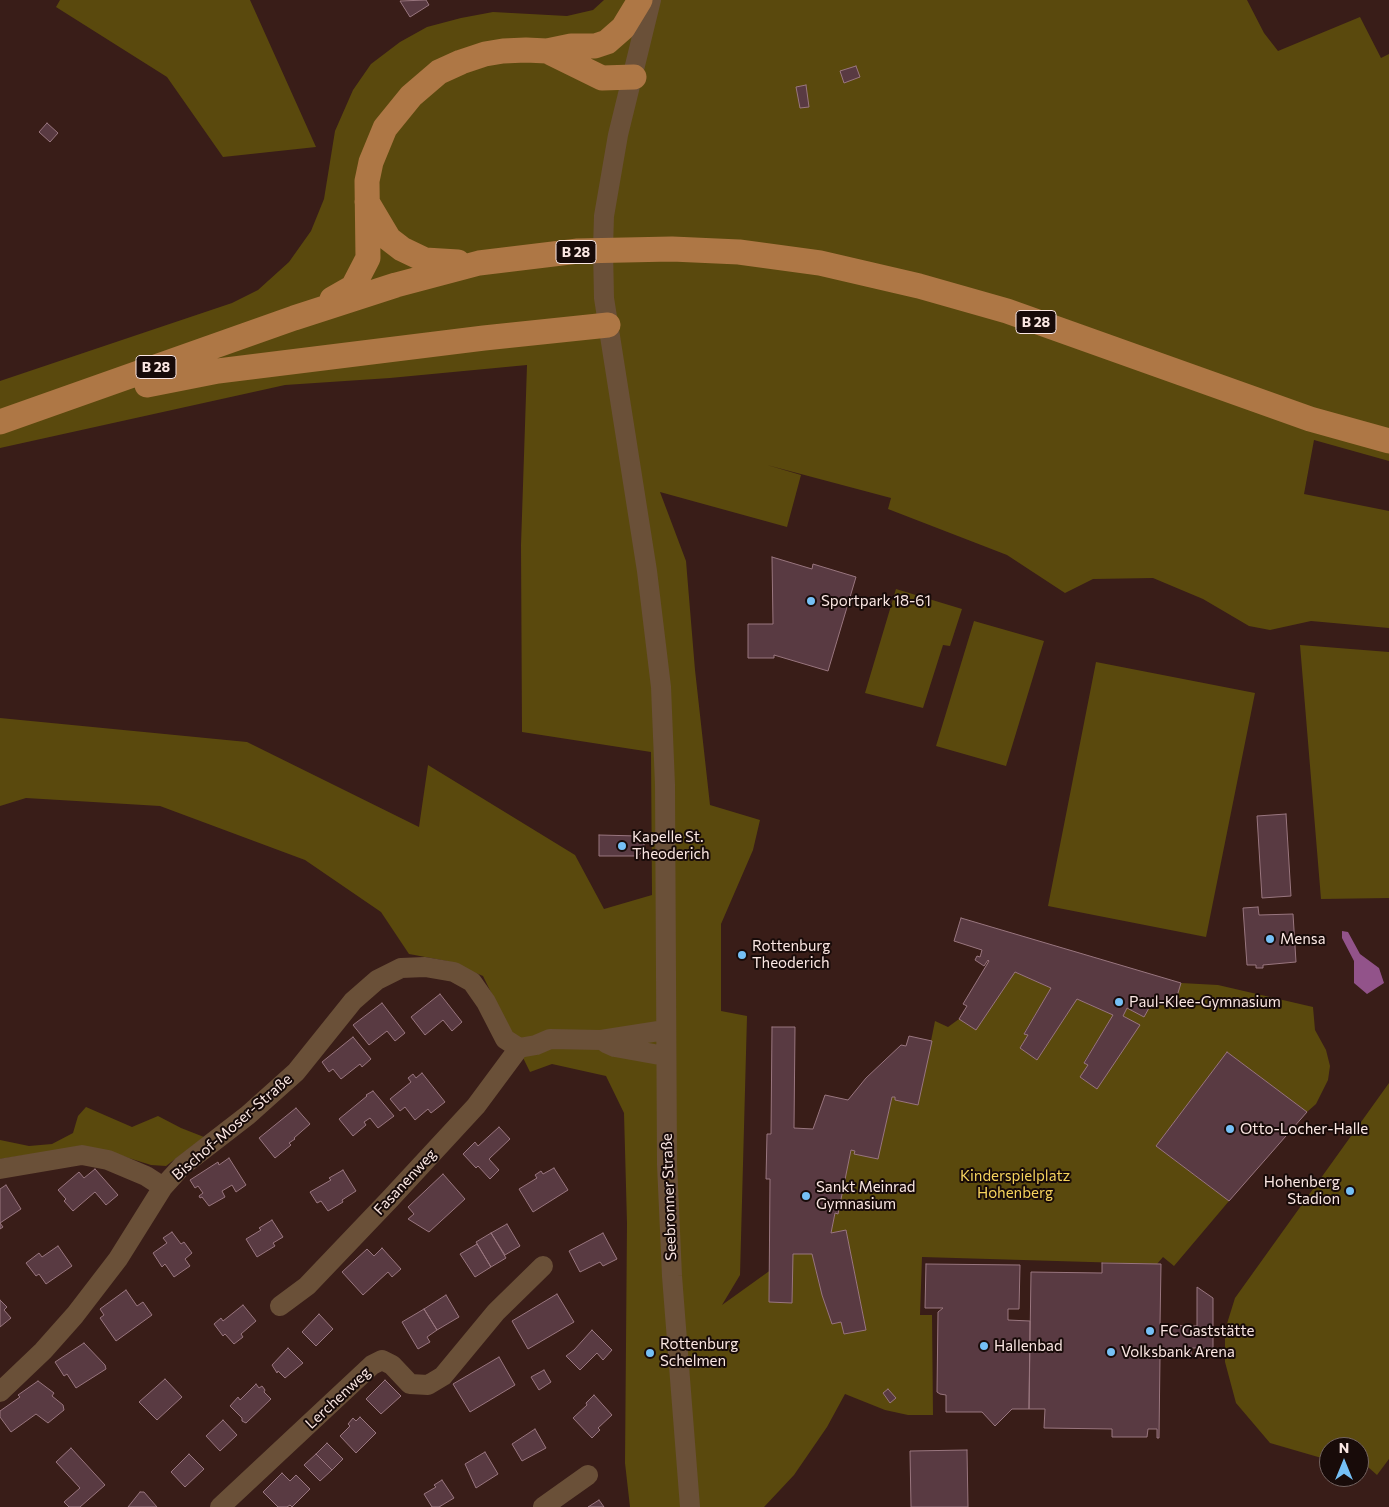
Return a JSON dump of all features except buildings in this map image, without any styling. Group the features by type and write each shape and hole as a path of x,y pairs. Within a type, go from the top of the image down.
{"main road":[{"path":"294,318 354,287 368,258 367,181 371,162 381,135 393,116 422,85 439,72 485,54 526,50 546,51 571,46 595,46 607,42 623,28 640,0"},
{"path":"571,46 610,57 634,77"},
{"path":"546,51 602,78 634,77"},
{"path":"367,202 389,239 402,248 425,260 480,263"},
{"name":"B 28","path":"9,419 294,318 396,285 480,263 569,252 672,249 739,252 820,263 920,286 1007,311 1310,419 1389,441"},
{"path":"368,258 377,275 396,285"},
{"path":"9,419 169,380 218,371 484,338 608,325"}],"street":[{"name":"Seebronner Straße","path":"651,0 634,77 618,136 604,216 604,298 647,571 661,687 666,886 665,1056 667,1164 672,1276 690,1507"},
{"name":"Bischof-Moser-Straße","path":"0,1392 43,1351 75,1315 118,1259 163,1187 182,1166 248,1115 296,1072 353,1001 377,980 401,968 425,967 454,972 472,982 486,1002 505,1039 519,1048"},
{"path":"519,1048 536,1045 550,1039 601,1040 665,1030"},
{"path":"601,1040 615,1047 665,1056"},
{"name":"Fasanenweg","path":"280,1306 307,1286 397,1192 476,1106 519,1048"},
{"path":"0,1169 82,1156 108,1160 146,1176 163,1187"},
{"name":"Lerchenweg","path":"220,1507 372,1365 382,1360 392,1366 410,1384 428,1385 443,1376 496,1312 543,1266"},
{"path":"543,1507 588,1475"}],"green space":[{"path":"60,0 250,0 316,147 223,157 167,77 56,7"},
{"name":"Kinderspielplatz Hohenberg","path":"604,0 1247,0 1264,33 1278,51 1360,17 1381,58 1389,54 1389,461 1314,440 1304,494 1389,511 1389,628 1311,621 1270,630 1249,626 1203,599 1153,578 1093,579 1065,593 1007,555 888,509 891,498 767,465 801,475 787,527 660,492 686,561 695,670 710,805 760,820 753,850 721,924 721,1011 747,1016 740,1275 722,1305 793,1254 812,1254 822,1295 832,1324 841,1322 844,1334 866,1330 846,1231 831,1233 835,1213 838,1213 851,1150 855,1151 855,1154 878,1159 892,1097 895,1097 895,1100 918,1105 935,1021 948,1027 959,1019 976,1030 1015,972 1051,988 1024,1033 1028,1035 1020,1048 1037,1060 1077,999 1113,1015 1084,1062 1088,1065 1080,1077 1097,1089 1139,1025 1123,1016 1127,1008 1154,999 1174,1005 1181,983 1218,985 1313,1007 1315,1030 1326,1050 1330,1066 1328,1080 1316,1104 1307,1112 1227,1052 1156,1146 1229,1201 1174,1266 1163,1257 1157,1264 922,1257 920,1315 932,1315 933,1415 908,1415 885,1410 845,1394 827,1427 794,1475 764,1507 630,1507 625,1463 627,1223 624,1113 606,1076 552,1064 530,1072 483,976 447,961 409,954 381,912 305,860 160,806 26,798 0,806 0,718 247,742 419,827 428,765 575,855 604,909 652,895 651,752 522,732 521,545 527,365 390,378 285,385 0,448 0,381 232,303 258,290 289,262 311,231 324,199 335,131 353,90 371,64 400,42 427,27 461,18 493,12 567,16 593,10"},
{"path":"896,589 962,609 950,646 943,645 923,708 865,693"},
{"path":"974,621 1044,641 1006,766 936,746"},
{"path":"1300,645 1389,652 1389,898 1321,899"},
{"path":"1096,662 1255,693 1206,937 1048,906"},
{"name":"Hohenberg Stadion","path":"1389,1083 1389,1459 1377,1475 1369,1468 1369,1437 1319,1437 1319,1457 1270,1443 1236,1403 1225,1362 1225,1330 1235,1298"},
{"path":"86,1107 132,1127 158,1116 204,1137 166,1166 151,1165 103,1150 80,1147 0,1159 0,1140 29,1146 52,1144 73,1133 78,1116"}],"shaded area":[{"path":"1342,931 1348,932 1360,954 1379,968 1384,983 1367,994 1354,983 1354,961 1342,938"}],"place":[{"name":"Sportpark 18-61","path":"811,601"},
{"name":"Kapelle St. Theoderich","path":"622,846"},
{"name":"Mensa","path":"1270,939"},
{"name":"Rottenburg Theoderich","path":"742,955"},
{"name":"Paul-Klee-Gymnasium","path":"1119,1002"},
{"name":"Otto-Locher-Halle","path":"1230,1129"},
{"name":"Hohenberg Stadion","path":"1350,1191"},
{"name":"Sankt Meinrad Gymnasium","path":"806,1196"},
{"name":"FC Gaststätte","path":"1150,1331"},
{"name":"Hallenbad","path":"984,1346"},
{"name":"Volksbank Arena","path":"1111,1352"},
{"name":"Rottenburg Schelmen","path":"650,1353"}]}
